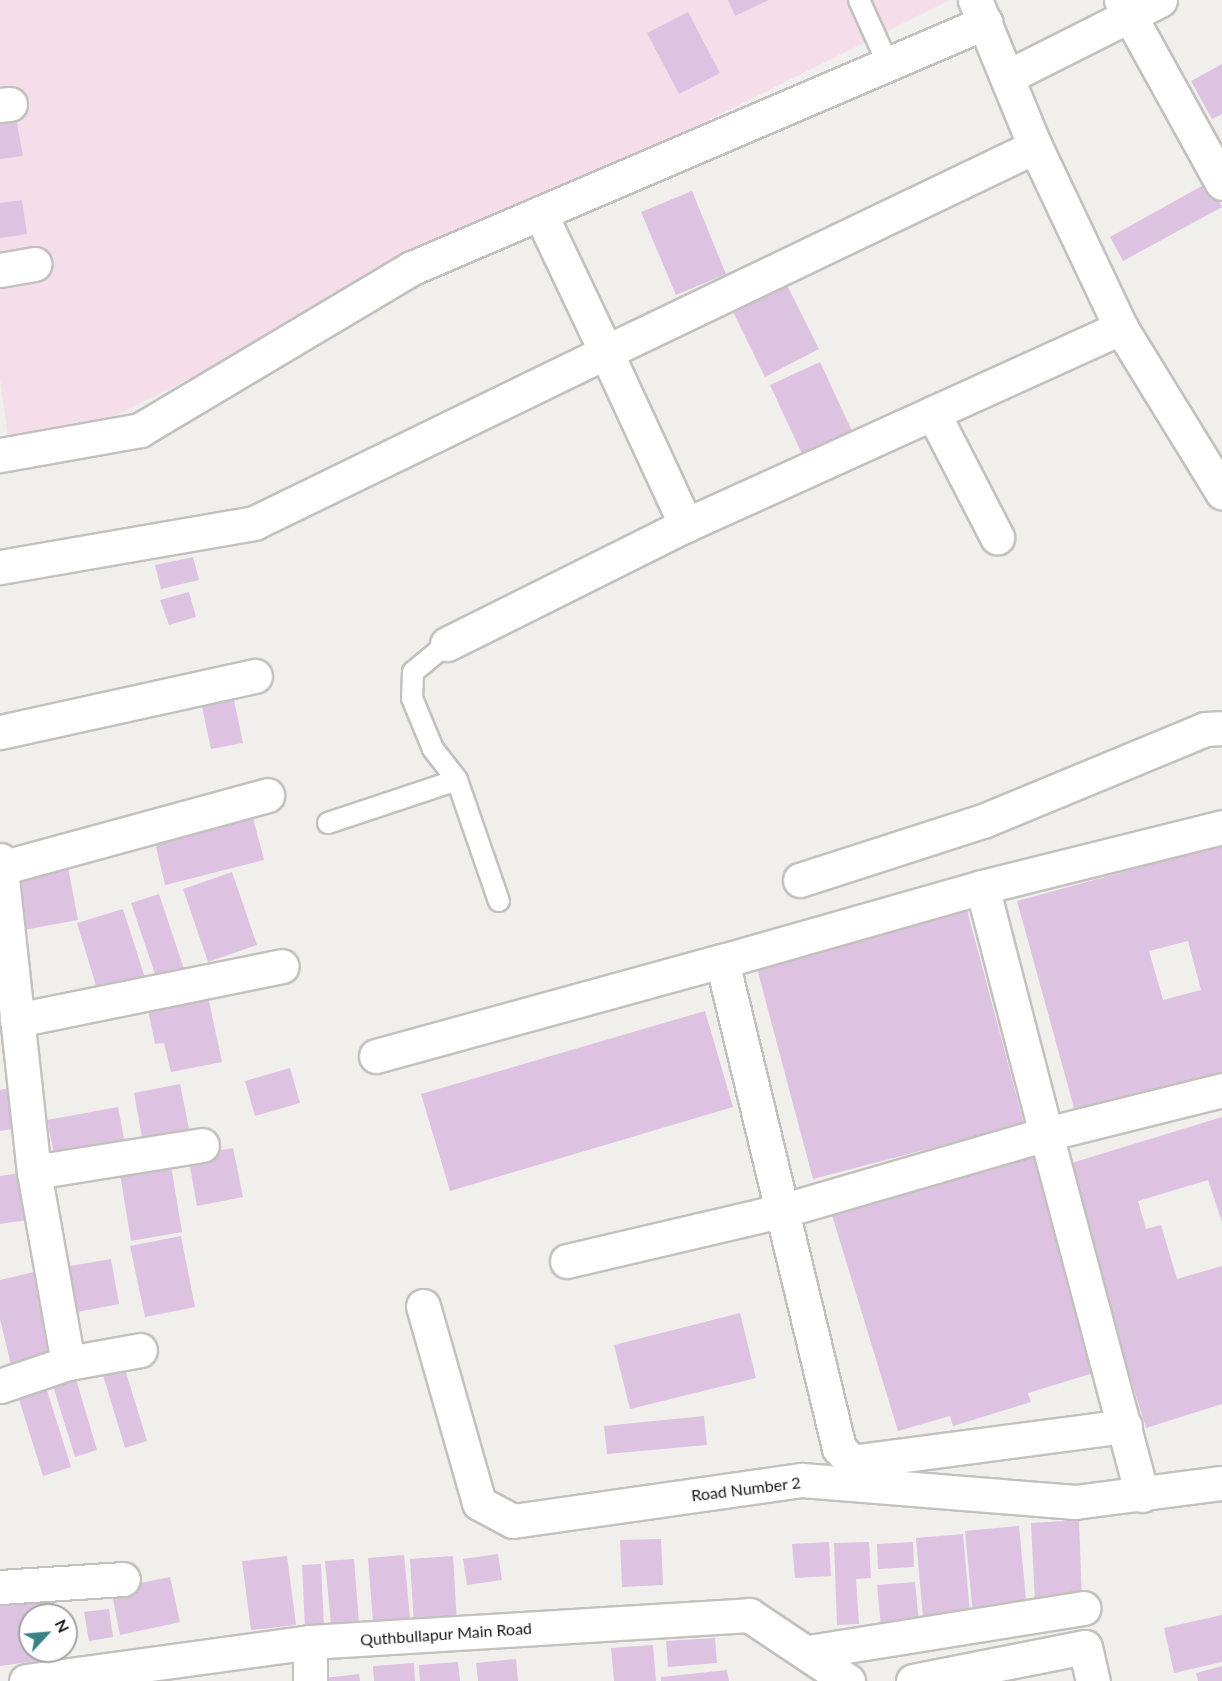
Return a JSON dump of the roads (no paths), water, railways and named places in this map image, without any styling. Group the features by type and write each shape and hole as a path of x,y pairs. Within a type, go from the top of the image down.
{"street":[{"path":"1009,76 1124,7 1160,0"},
{"path":"1124,7 1222,183"},
{"path":"0,455 140,430 412,268 888,64 980,11 1009,76 1035,146 1121,328 1222,492"},
{"path":"0,567 254,523 1035,146"},
{"path":"540,213 686,525"},
{"path":"0,270 34,264"},
{"path":"447,644 686,525 1121,328"},
{"path":"933,413 997,537"},
{"path":"0,732 255,676"},
{"path":"800,880 983,821 1205,729 1222,728"},
{"path":"68,1364 34,1172 0,864 267,795"},
{"path":"376,1056 982,887 1222,827"},
{"path":"982,887 1142,1495"},
{"path":"722,961 839,1448 852,1462 1125,1426"},
{"path":"17,1020 282,966"},
{"path":"567,1261 781,1211 1046,1134 1222,1090"},
{"path":"34,1172 202,1145"},
{"name":"Road Number 2","path":"423,1306 479,1503 513,1521 802,1480 1075,1502 1222,1483"},
{"path":"0,1386 68,1364 140,1350"},
{"path":"0,1587 123,1579"},
{"path":"809,1652 1083,1608"},
{"name":"Quthbullapur Main Road","path":"26,1681 74,1679 310,1642 748,1615 809,1652 848,1681"},
{"path":"310,1642 310,1681"},
{"path":"913,1681 1085,1647 1093,1681"}],"lane":[{"path":"859,0 888,64"},
{"path":"447,644 413,672 411,698 434,749 457,780 499,901"},
{"path":"328,823 457,780"}]}
